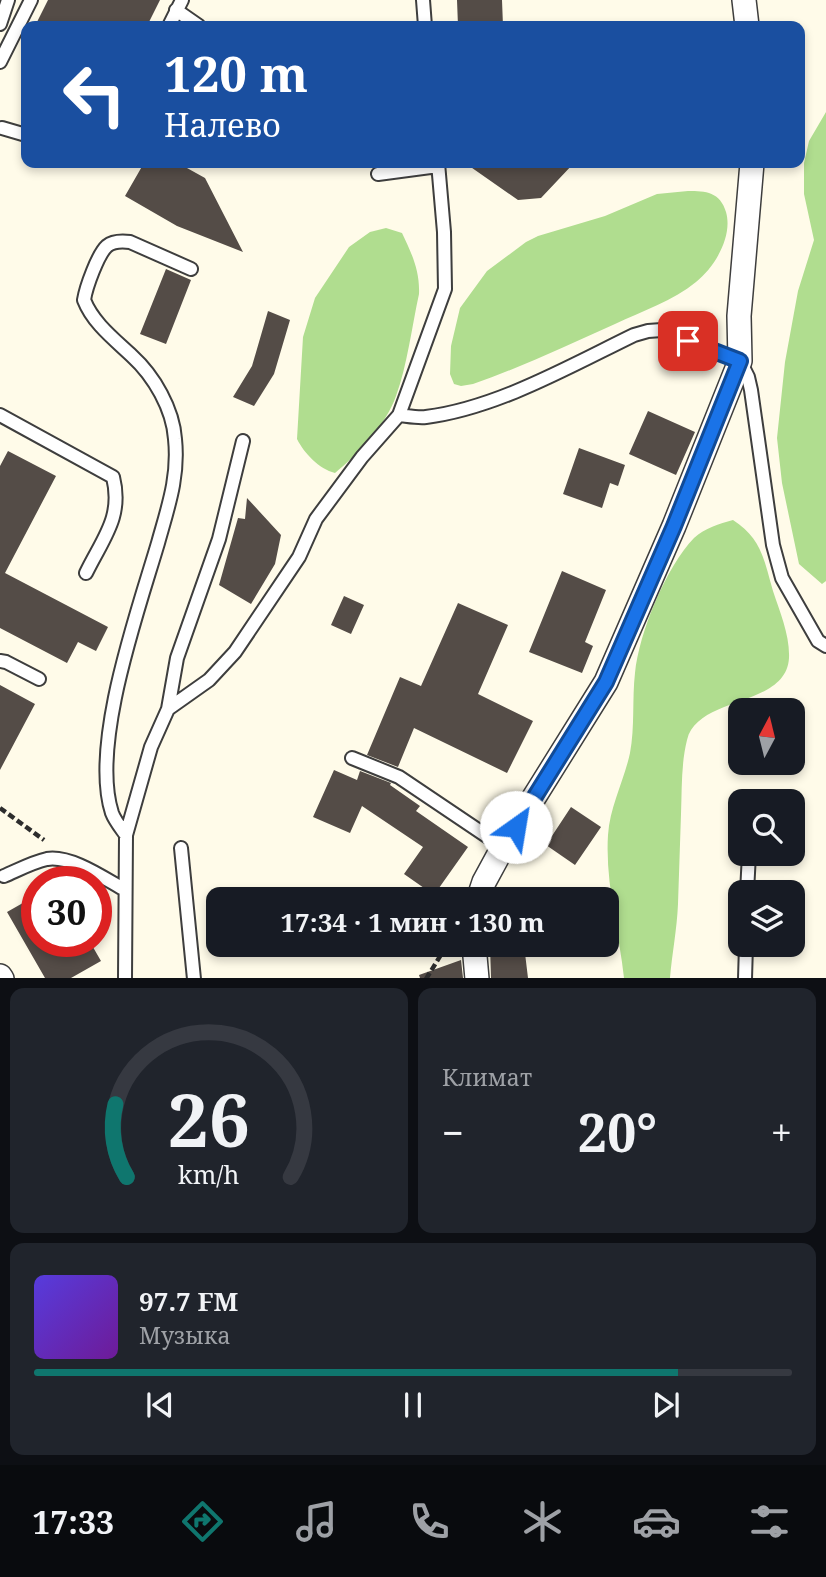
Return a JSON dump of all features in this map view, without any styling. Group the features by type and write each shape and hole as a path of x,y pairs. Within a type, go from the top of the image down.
{"street":[{"path":"744,0 746,21"},
{"path":"483,887 503,847 606,682 674,526 740,361 739,316 752,168"},
{"path":"475,957 477,978"}],"lane":[{"path":"0,24 8,0"},
{"path":"0,62 31,0"},
{"path":"423,0 425,21"},
{"path":"171,21 179,5 194,21"},
{"path":"1,127 21,133"},
{"path":"378,174 414,168"},
{"path":"168,709 209,680 235,652 299,557 316,519 362,457 399,415 445,289 444,232 438,168"},
{"path":"126,835 113,816 106,777 112,712 176,478 175,435 157,388 134,358 95,319 84,300 102,254 108,245 120,241 130,242 191,269"},
{"path":"399,415 423,418 466,409 535,382 634,335 648,331 662,330 740,361 751,390 773,545 782,578 818,641 826,646"},
{"path":"0,415 113,477 118,496 115,516 86,573"},
{"path":"125,978 126,835 151,747 168,709 177,658 219,539 243,441"},
{"path":"0,661 39,679"},
{"path":"352,758 398,777 503,847"},
{"path":"181,848 194,978"},
{"path":"5,876 47,859 55,859 88,869 125,890"},
{"path":"745,978 746,957"}],"path":[{"path":"0,807 41,836 55,859"},
{"path":"426,978 440,957"}],"green space":[{"path":"826,112 826,581 822,584 799,564 782,483 777,438 785,362 798,291 814,240 804,194 804,168 809,141"},
{"path":"706,192 720,200 728,221 725,241 716,260 696,282 657,305 527,363 473,384 454,384 450,374 451,346 460,308 487,271 538,236 605,216 657,194"},
{"path":"386,228 402,233 417,270 419,294 406,359 396,396 385,418 362,448 335,473 313,460 297,439 303,337 315,298 349,247 370,232"},
{"path":"733,520 743,527 761,551 784,624 789,658 784,674 773,686 747,698 728,698 728,705 707,715 694,726 687,740 683,767 677,913 670,978 624,978 619,946 619,887 610,887 608,835 611,814 630,753 638,657 648,620 674,566 694,538 717,525"}],"building":[{"path":"48,0 160,0 150,21 38,21"},
{"path":"457,0 502,0 503,21 458,21"},
{"path":"141,168 187,168 205,178 243,252 177,226 125,196"},
{"path":"472,168 569,168 541,198 518,200"},
{"path":"166,269 191,280 166,344 140,334"},
{"path":"268,311 290,320 274,374 254,406 233,397 252,366"},
{"path":"648,411 695,432 676,475 629,454"},
{"path":"579,448 625,465 618,486 610,483 602,508 563,494"},
{"path":"8,451 56,476 5,573 108,627 96,651 78,642 67,663 0,628 0,466"},
{"path":"247,498 281,535 275,564 251,604 219,585 238,518 245,519"},
{"path":"562,571 606,590 585,642 593,646 582,673 529,652"},
{"path":"344,596 364,605 351,634 331,625"},
{"path":"458,603 508,625 478,694 533,721 507,773 414,728 398,767 367,755 400,677 421,686"},
{"path":"0,685 35,704 0,770"},
{"path":"334,770 357,780 360,771 391,783 390,785 420,806 416,811 468,847 440,887 423,887 404,874 423,847 362,806 350,833 313,817"},
{"path":"571,807 601,827 575,865 546,845"},
{"path":"21,904 21,936 7,912"},
{"path":"33,957 99,957 101,961 71,978 45,978"},
{"path":"490,957 525,957 528,978 491,978"},
{"path":"461,960 463,978 420,978 419,975"}],"route":[{"path":"516,827 606,682 674,526 740,361 688,341"}]}
